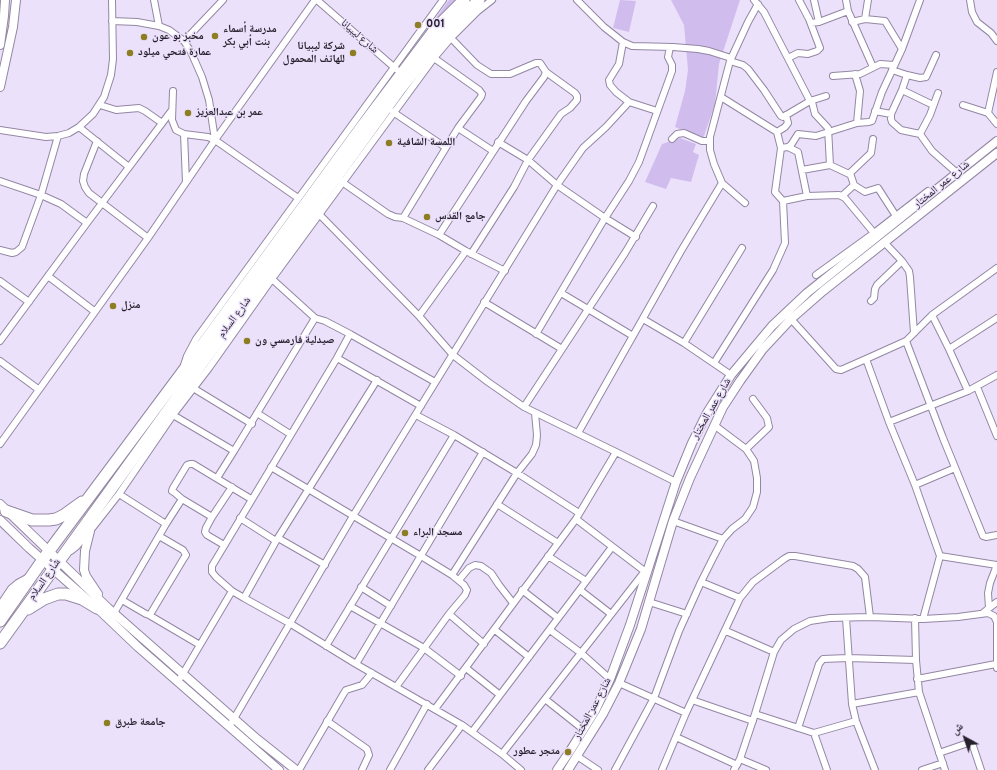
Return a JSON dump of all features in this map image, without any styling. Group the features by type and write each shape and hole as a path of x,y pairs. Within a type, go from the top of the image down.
{"highway":[{"name":"شارع السلام","path":"0,621 46,556 181,374 398,71 436,28 464,0"},
{"name":"شارع السلام","path":"0,643 400,89 445,33 479,0"},
{"path":"2,512 32,520 56,519 93,492"},
{"path":"22,613 44,599 58,594 66,594 82,598 102,608"}],"street":[{"path":"0,44 5,0"},
{"path":"0,87 14,27 16,0"},
{"path":"0,130 46,137 58,136 69,133 88,120 100,105 107,90 111,75 113,59 112,0"},
{"path":"154,0 159,26"},
{"path":"184,41 223,0"},
{"path":"0,444 316,0"},
{"name":"شارع ليبيانا","path":"316,0 398,71"},
{"path":"181,374 187,356 196,339 298,198 398,71 443,0"},
{"path":"58,561 76,547 118,494 342,182 434,58 451,38 478,11 492,0"},
{"path":"578,0 604,27 623,42 632,46 703,50 738,63 748,69 783,117 826,96"},
{"path":"788,58 795,54 808,54 820,50 811,23 799,0"},
{"path":"814,0 819,22"},
{"path":"846,0 848,12 852,22 873,67"},
{"path":"865,19 868,0"},
{"path":"788,147 798,134 816,136 857,123 870,122 902,49 920,0"},
{"path":"970,0 972,12 977,22 992,33 997,41"},
{"path":"745,204 722,183 710,150 710,136 730,60 756,2 764,12 816,114 828,128 830,165"},
{"path":"811,23 819,22 848,12"},
{"path":"852,22 865,19 887,22 902,49"},
{"path":"112,21 137,22 159,26 169,30 184,41 191,52 202,77 209,100 216,140"},
{"path":"419,316 468,252 514,187 528,160 561,114 570,108 577,100 575,93 546,72 540,63 536,63 510,74 491,74 477,65 451,38"},
{"path":"623,42 619,64 609,80 610,85 616,92 629,102 657,111"},
{"path":"536,334 639,162 672,71 672,65 668,53 670,47"},
{"path":"832,76 865,72 880,64 893,67 907,75 920,78 926,77 936,55"},
{"path":"403,218 458,128 482,94 479,90 434,58"},
{"path":"439,235 498,142 546,72"},
{"path":"988,113 995,93 997,72"},
{"path":"855,74 860,91 857,123"},
{"path":"907,75 891,114 892,122 898,128 920,134 932,151 956,172"},
{"path":"902,90 933,105"},
{"path":"173,91 173,126 178,132 208,137 216,140 298,198"},
{"path":"920,134 938,94"},
{"path":"714,363 772,270 785,243 782,201 775,192 781,148 776,132 721,97"},
{"path":"229,727 292,624 353,516 453,355 484,302 558,185 583,148 606,127 629,102"},
{"path":"100,105 116,110 139,108 162,123"},
{"path":"963,105 988,113 997,124"},
{"path":"0,341 128,167 172,110"},
{"path":"875,111 891,114"},
{"path":"393,112 446,147"},
{"path":"776,132 785,127 788,123 786,115"},
{"path":"79,127 128,167"},
{"path":"458,128 493,151"},
{"path":"672,139 677,134 684,133 702,140 710,141"},
{"path":"184,134 186,183"},
{"path":"0,250 12,253 16,252 22,247 41,195 58,136"},
{"path":"849,174 870,153 873,139"},
{"name":"شارع عمر المختار","path":"557,770 584,730 610,679 630,625 676,482 692,443 707,413 731,375 757,342 789,309 897,218 997,141"},
{"path":"97,142 84,174 83,180 87,190 148,238"},
{"path":"498,142 528,160 558,185 605,218 636,237"},
{"path":"781,148 788,147 798,152 807,196"},
{"name":"شارع عمر المختار","path":"568,770 603,714 619,683 641,629 673,522 690,478 714,425 731,394 763,349 780,329 791,319 823,291 997,153"},
{"path":"802,170 830,165 849,174 854,185 865,192 878,188 897,218 904,226"},
{"path":"0,181 41,195 66,207 87,223"},
{"path":"342,182 388,214 403,218 439,235 505,271"},
{"path":"578,433 722,183"},
{"path":"842,196 854,185"},
{"path":"782,201 807,196 839,194 874,233"},
{"path":"524,407 636,237 653,206"},
{"path":"319,214 419,316 453,355 488,382 535,413 676,482"},
{"path":"816,275 897,218"},
{"path":"884,242 902,261 909,271 914,333"},
{"path":"684,343 742,248"},
{"path":"872,301 877,285 902,261"},
{"path":"791,319 836,369 841,370 906,341 932,315 997,268"},
{"path":"48,276 94,311"},
{"path":"272,279 315,318 325,321 350,334 435,382"},
{"path":"0,280 29,302"},
{"path":"561,293 587,310 633,336"},
{"path":"484,302 562,350"},
{"path":"932,315 968,391"},
{"path":"218,478 315,318"},
{"path":"643,318 684,343 731,375"},
{"path":"949,349 997,318"},
{"path":"350,334 224,545 212,566 212,572 232,591 292,624 356,664 462,725 521,770"},
{"path":"906,341 983,536 986,537 997,535"},
{"path":"337,358 421,406"},
{"path":"866,359 889,422 915,486 940,556 923,619"},
{"path":"0,361 38,389"},
{"path":"889,422 968,391 997,375"},
{"path":"244,598 277,539 377,380"},
{"path":"977,387 996,428 997,436"},
{"path":"193,388 252,424"},
{"path":"746,449 768,427 767,418 753,399"},
{"path":"257,413 290,434"},
{"path":"452,575 517,473 532,454 536,445 537,435 535,413"},
{"path":"416,414 517,473 578,516 612,547 646,572 611,614 502,754"},
{"path":"174,415 234,451"},
{"path":"615,770 654,698 687,614 723,538 732,529 746,519 753,507 757,492 757,478 754,461 746,449 714,425"},
{"path":"326,646 390,538 454,435"},
{"path":"356,664 483,452"},
{"path":"435,709 461,676 522,590 578,516 616,452"},
{"path":"212,517 182,499 172,491 187,465 193,464 232,486 251,499"},
{"path":"271,467 452,575 459,580 467,590 465,595 449,614 396,687"},
{"path":"915,486 955,468"},
{"path":"224,545 207,535 205,532 212,517 232,486"},
{"path":"118,494 166,524"},
{"path":"114,613 182,499"},
{"path":"497,504 558,543"},
{"path":"2,512 46,556"},
{"path":"2,512 46,556 58,561 138,647 279,770"},
{"path":"240,518 325,565"},
{"path":"673,522 723,538"},
{"path":"90,531 85,551 84,570 102,608 114,613 235,718 257,739 297,770 346,690 362,685 372,673"},
{"path":"149,614 186,555 183,550 159,536"},
{"path":"472,732 612,547"},
{"path":"548,556 586,581"},
{"path":"662,770 686,713 726,631 740,598 753,582 789,556 853,566 858,569 864,577 870,617"},
{"path":"940,556 997,565 988,593 989,608"},
{"path":"459,580 469,568 475,565 482,566 491,573 513,604"},
{"path":"1,603 18,584 32,576"},
{"path":"701,582 740,598"},
{"path":"361,587 391,606"},
{"path":"522,590 558,618"},
{"path":"580,590 611,614"},
{"path":"178,682 232,591"},
{"path":"122,600 149,614 200,645"},
{"path":"649,602 687,614"},
{"path":"982,614 997,602"},
{"path":"350,606 424,648 461,676"},
{"path":"676,737 736,768 753,721 774,652 781,640 794,629 810,621 830,618 870,617 923,619 958,617 988,613 994,616 997,622 997,666 917,679"},
{"path":"449,614 484,644"},
{"path":"846,618 852,704 856,721 875,770"},
{"path":"915,618 917,679 919,692 945,770"},
{"path":"630,625 641,629"},
{"path":"495,630 529,657"},
{"path":"550,630 581,653 610,679"},
{"path":"726,631 774,652"},
{"path":"138,647 144,639"},
{"path":"798,728 820,662 823,659 848,658 916,660"},
{"path":"466,668 500,695"},
{"path":"619,683 686,713"},
{"path":"852,704 919,692"},
{"path":"545,700 584,730"},
{"path":"692,700 753,721"},
{"path":"390,770 427,704"},
{"path":"755,714 814,733 856,721"},
{"path":"327,721 367,749 369,755 362,770"},
{"path":"428,770 462,725"},
{"path":"814,733 827,770"},
{"path":"939,752 968,743 971,744 981,770"},
{"path":"577,756 598,770"},
{"path":"740,759 766,770"},
{"path":"922,770 943,763"}],"shaded area":[{"path":"449,0 459,0 422,37"},
{"path":"620,0 636,1 629,32 613,28"},
{"path":"671,0 740,0 719,64 715,104 703,139 675,127 685,91 688,70 684,25"},
{"path":"680,138 696,144 693,152 699,155 691,182 671,178 666,189 645,182 662,144"}],"place":[{"name":"001","path":"418,25"},
{"name":"مدرسة أسماء بنت أبي بكر","path":"215,36"},
{"name":"مخبز بو عون","path":"144,37"},
{"name":"عمارة فتحي ميلود","path":"130,53"},
{"name":"شركة ليبيانا للهاتف المحمول","path":"353,53"},
{"name":"عمر بن عبدالعزيز","path":"188,113"},
{"name":"اللمسة الشافية","path":"389,143"},
{"name":"جامع القدس","path":"427,217"},
{"name":"منزل","path":"113,306"},
{"name":"صيدلية فارمسي ون","path":"247,341"},
{"name":"مسجد البراء","path":"405,533"},
{"name":"جامعة طبرق","path":"107,723"},
{"name":"متجر عطور","path":"568,752"}]}
